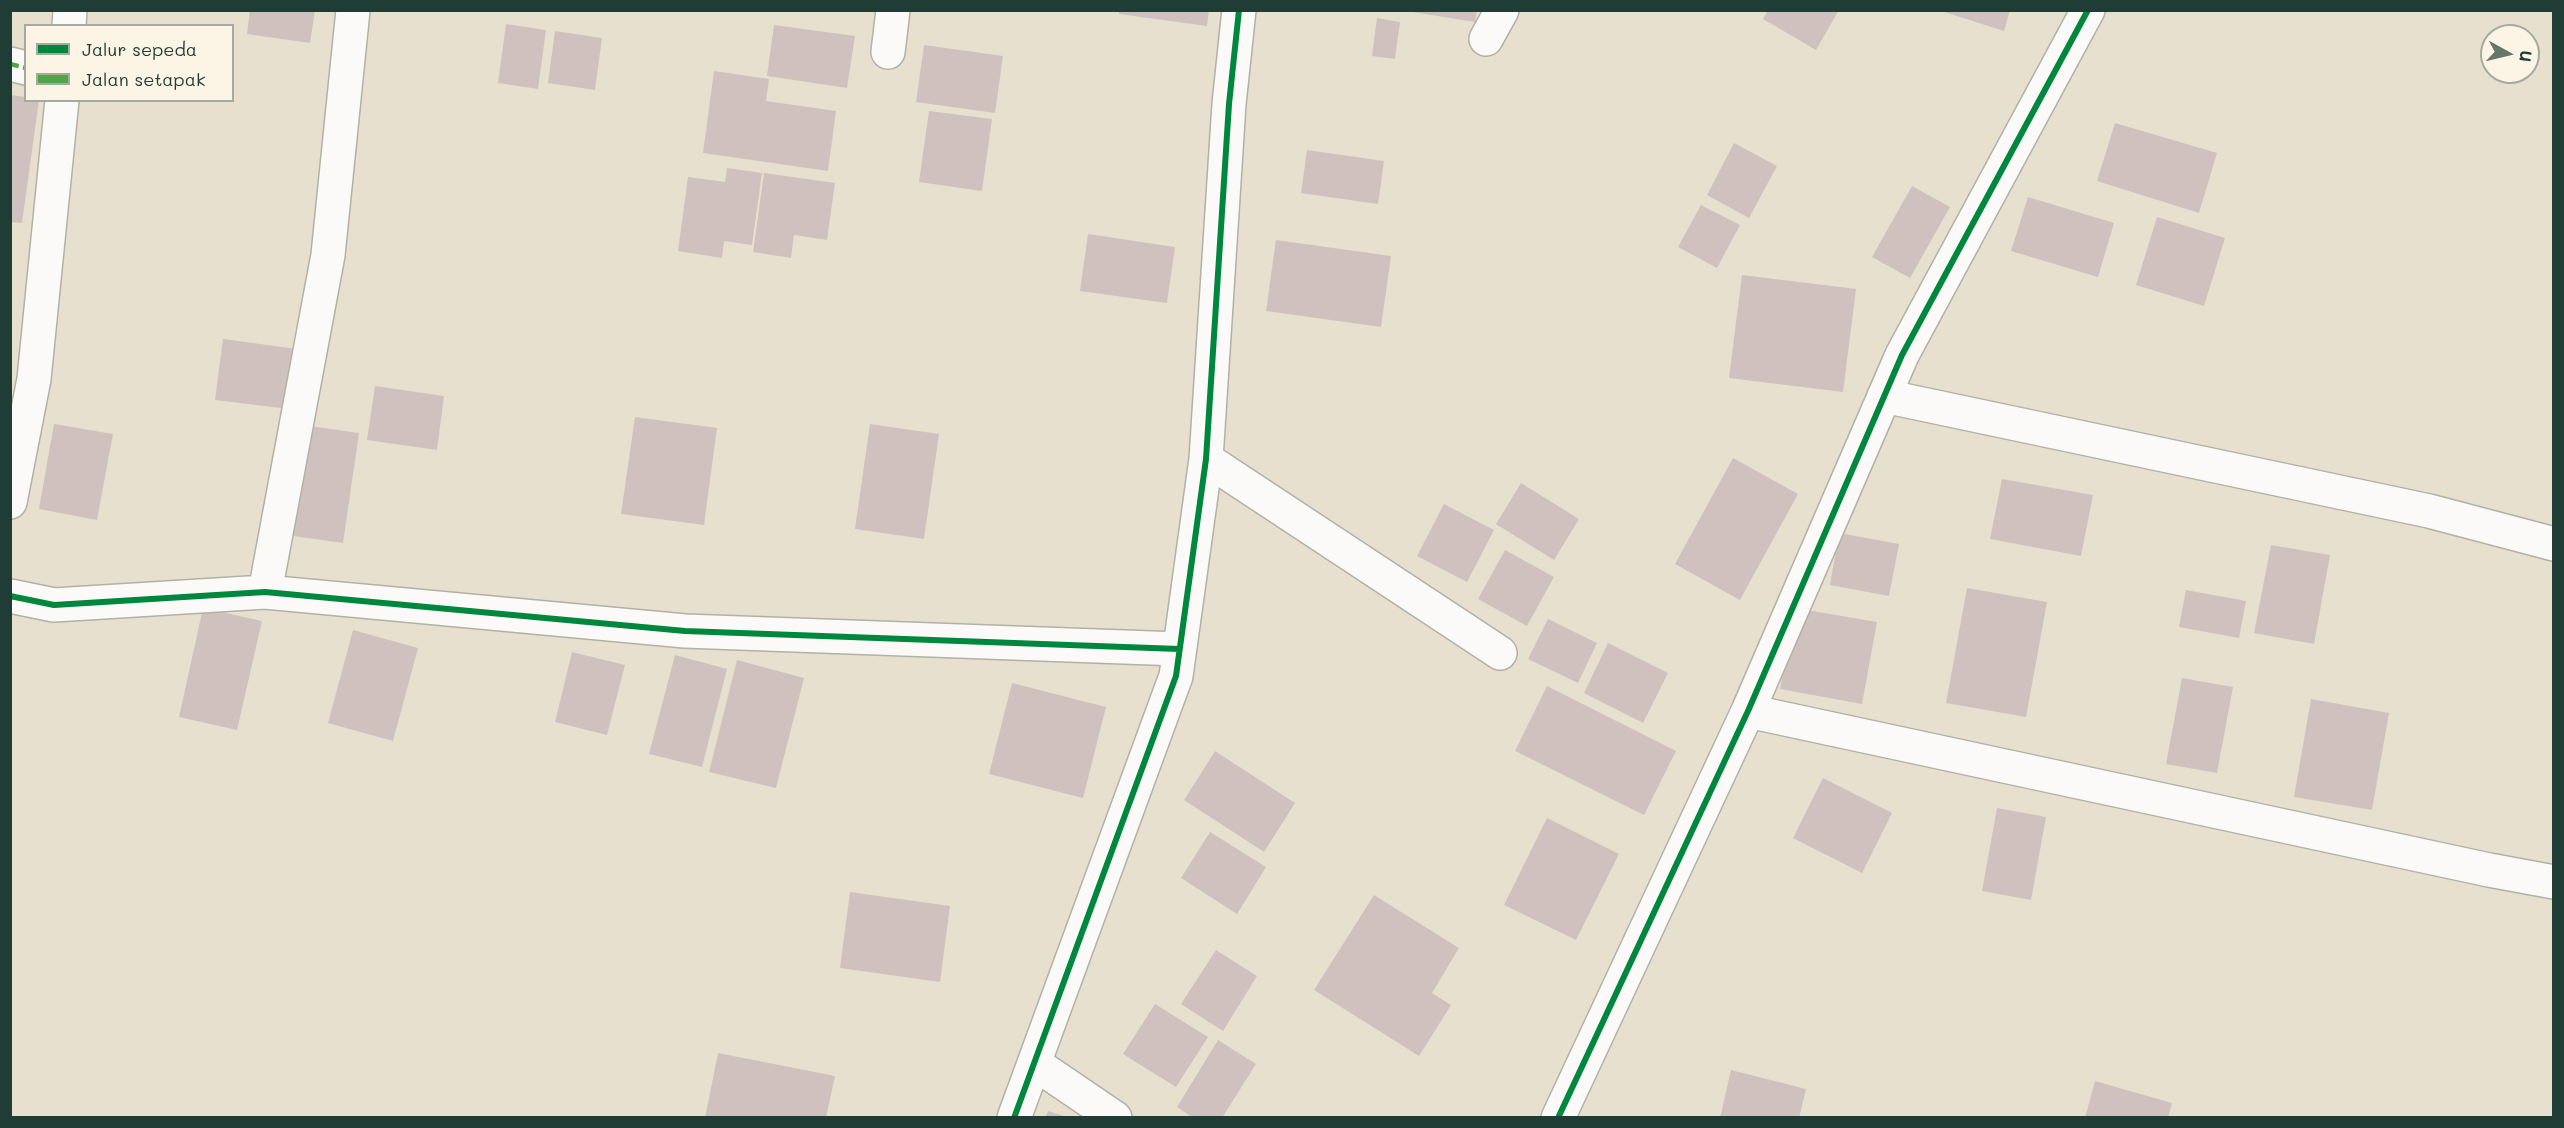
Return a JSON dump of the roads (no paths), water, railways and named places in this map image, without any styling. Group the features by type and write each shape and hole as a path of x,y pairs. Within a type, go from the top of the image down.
{"street":[{"path":"265,592 328,255 353,10"},
{"path":"888,52 893,10"},
{"path":"1014,1118 1176,676 1206,459 1229,116 1239,10"},
{"path":"1486,39 1502,10"},
{"path":"1558,1118 1748,711 1902,355 2088,10"},
{"path":"10,502 33,379 62,102"},
{"path":"1884,396 2428,511 2553,544"},
{"path":"1206,459 1500,652"},
{"path":"12,593 54,605 265,592 685,631 1179,649"},
{"path":"1748,711 2553,882"},
{"path":"1034,1063 1115,1118"}]}
